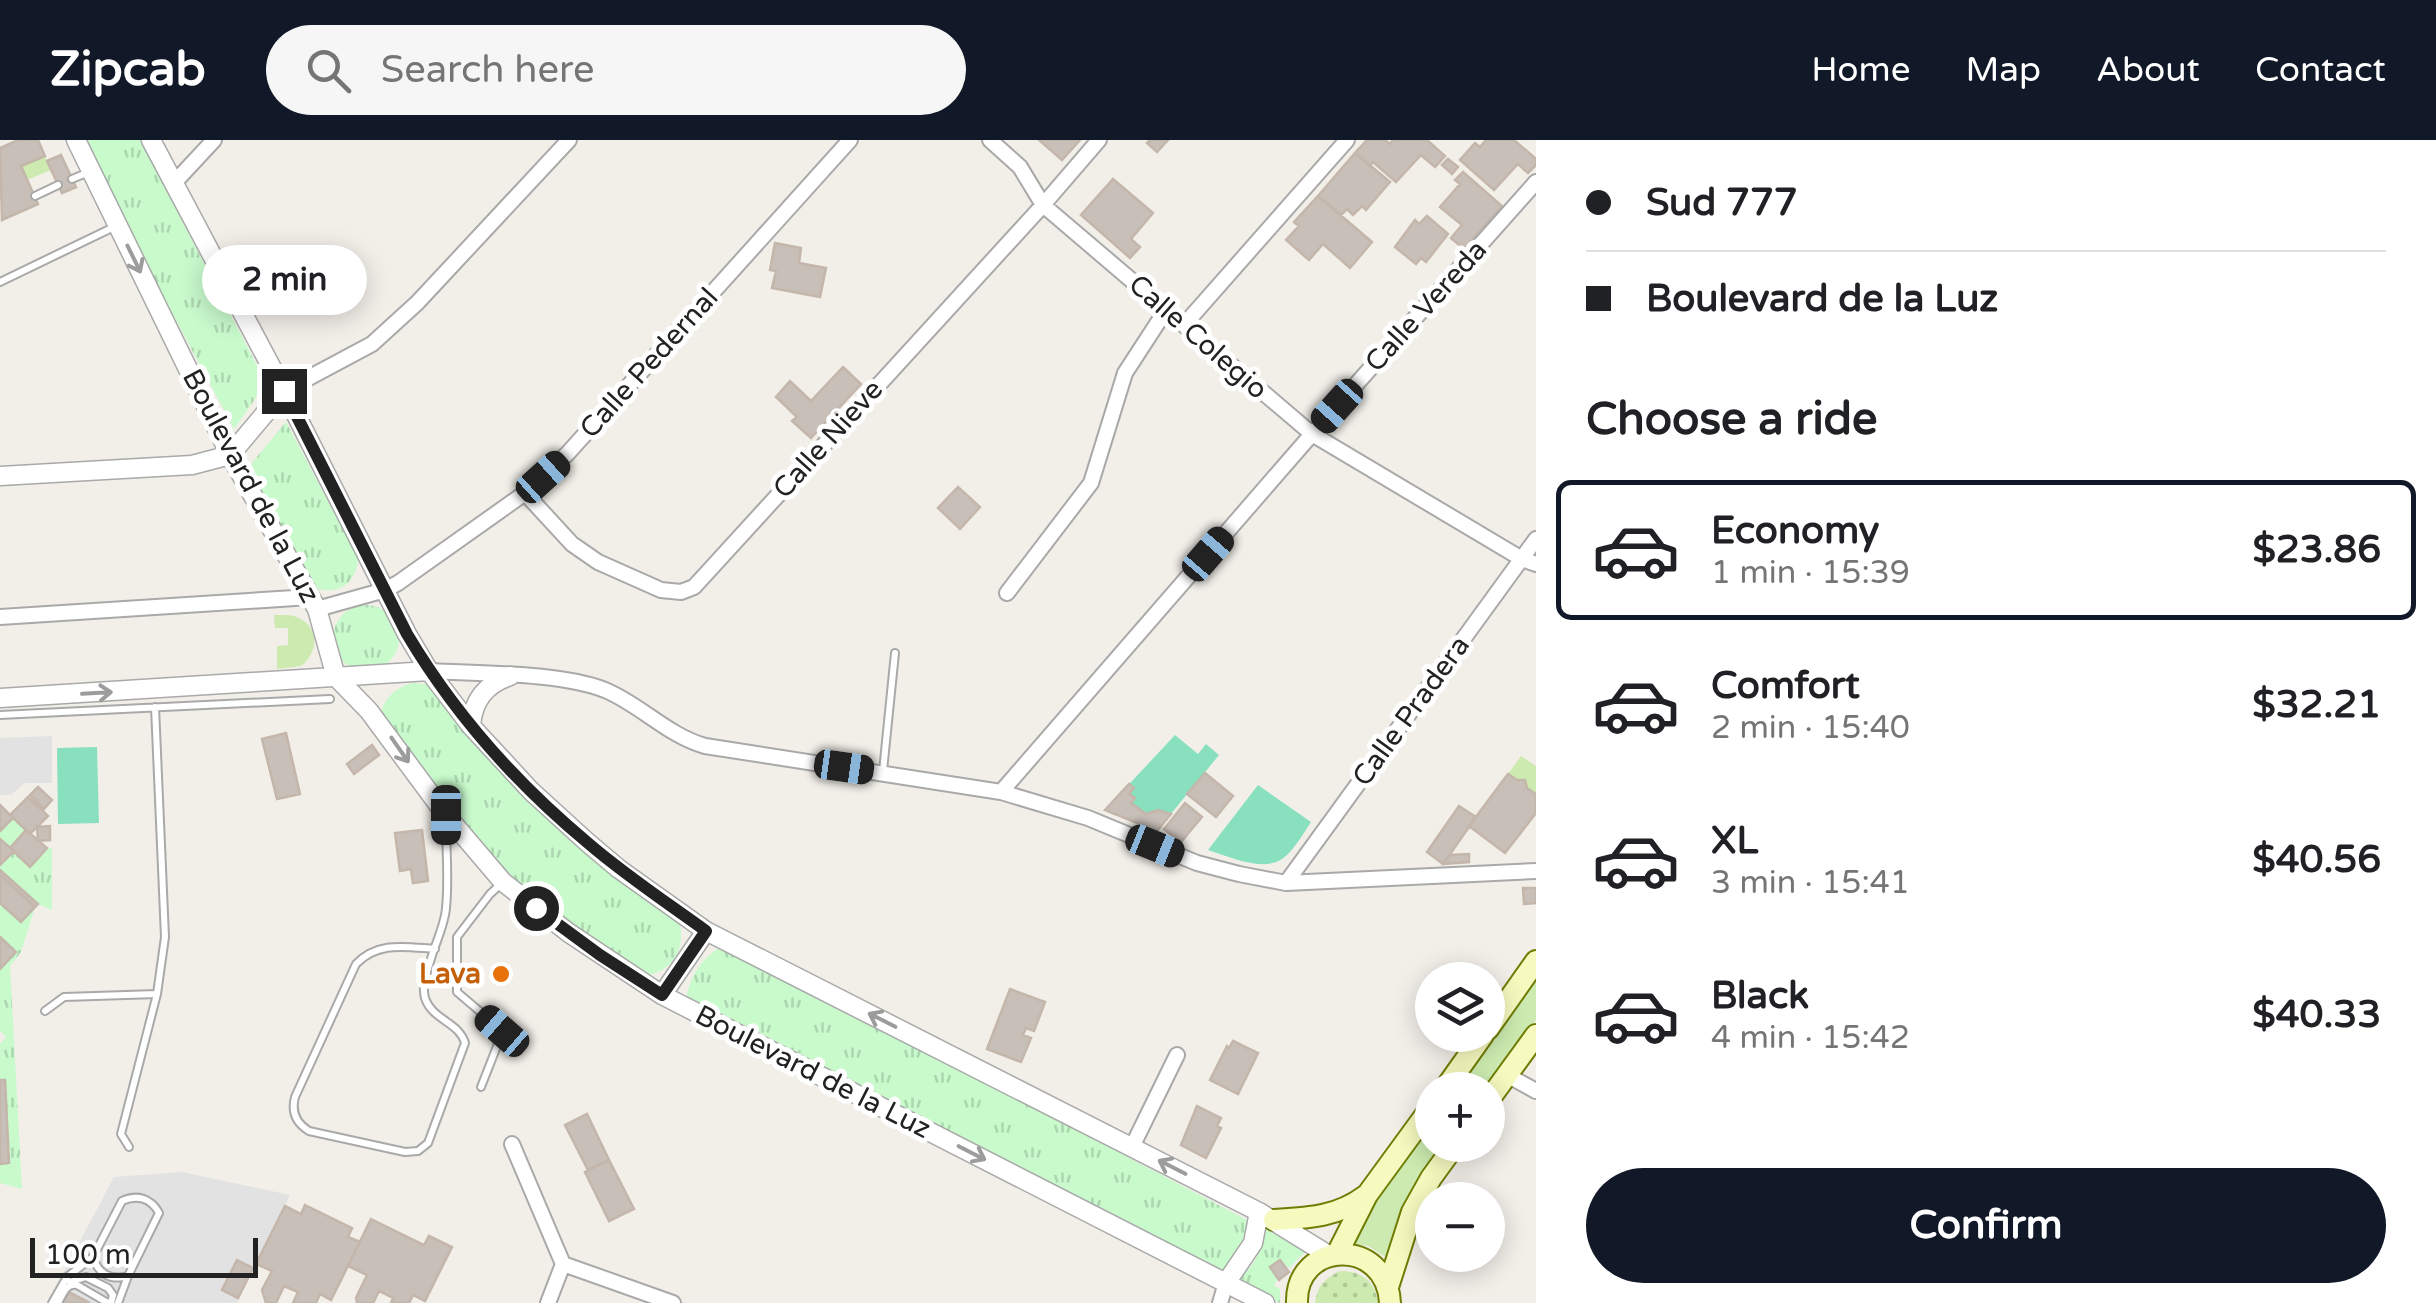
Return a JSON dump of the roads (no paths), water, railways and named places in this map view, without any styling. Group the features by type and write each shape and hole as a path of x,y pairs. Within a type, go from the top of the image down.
{"main road":[{"path":"1505,1005 1536,961"},
{"path":"1505,1078 1536,1035"},
{"path":"1334,1255 1367,1195 1415,1129"},
{"path":"1389,1295 1412,1212 1443,1162"},
{"path":"1266,1216 1319,1217 1351,1206 1367,1195"},
{"path":"1296,1303 1300,1282 1307,1271 1334,1255 1364,1259 1383,1276 1389,1295"}],"street":[{"name":"Boulevard de la Luz","path":"76,140 230,454 314,603 336,677 390,736 446,815 503,882 568,933 662,995 1266,1303"},
{"path":"151,140 429,670 471,726 531,791 587,842 706,931 1266,1216 1334,1255"},
{"path":"174,184 214,140"},
{"path":"0,476 192,465 230,454 284,391 372,344 416,303 569,140"},
{"name":"Calle Pedernal","path":"0,617 314,603 385,590 398,583 525,492 568,453 850,140"},
{"name":"Calle Colegio","path":"990,140 1020,167 1043,204 1312,434 1529,562"},
{"name":"Calle Nieve","path":"525,492 572,544 598,562 661,590 680,592 694,586 1099,140"},
{"path":"1184,325 1347,140"},
{"name":"Calle Vereda","path":"1000,792 1536,182"},
{"path":"1006,593 1090,483 1125,373 1166,310"},
{"name":"Calle Pradera","path":"1286,883 1529,562 1536,539"},
{"path":"0,698 50,704 429,670 577,682 604,690 679,736 705,746 1000,792 1088,818 1197,862 1240,874 1286,883 1536,871"},
{"path":"471,726 474,708 484,692 491,684 510,676"},
{"path":"662,995 706,931"},
{"path":"1132,1147 1177,1055"},
{"path":"1507,1075 1536,1091"},
{"path":"512,1144 563,1264 548,1303"},
{"path":"1220,1303 1226,1283 1249,1253 1266,1216"},
{"path":"563,1264 673,1303"}],"lane":[{"path":"72,180 91,171"},
{"path":"34,196 58,186"},
{"path":"0,282 117,226"},
{"path":"883,772 895,654"},
{"path":"0,715 50,704 155,707 330,699"},
{"path":"128,1147 121,1134 162,964 164,912 155,707"},
{"path":"434,949 386,947 368,953 356,964 296,1097 294,1116 302,1127 405,1152 418,1151 428,1142 465,1043 462,1034 434,1013 426,1000 424,984 446,911 446,815"},
{"path":"481,1087 502,1031 458,992 457,937 503,882"},
{"path":"45,1011 64,996 157,994"},
{"path":"55,1303 67,1277 92,1257 122,1201 144,1198 159,1213 112,1303"},
{"path":"92,1257 106,1276 128,1276"},
{"path":"55,1303 72,1280 86,1277 111,1290 112,1303"},
{"path":"67,1286 77,1285 112,1303"}],"place":[{"name":"Lava","path":"501,974"}]}
